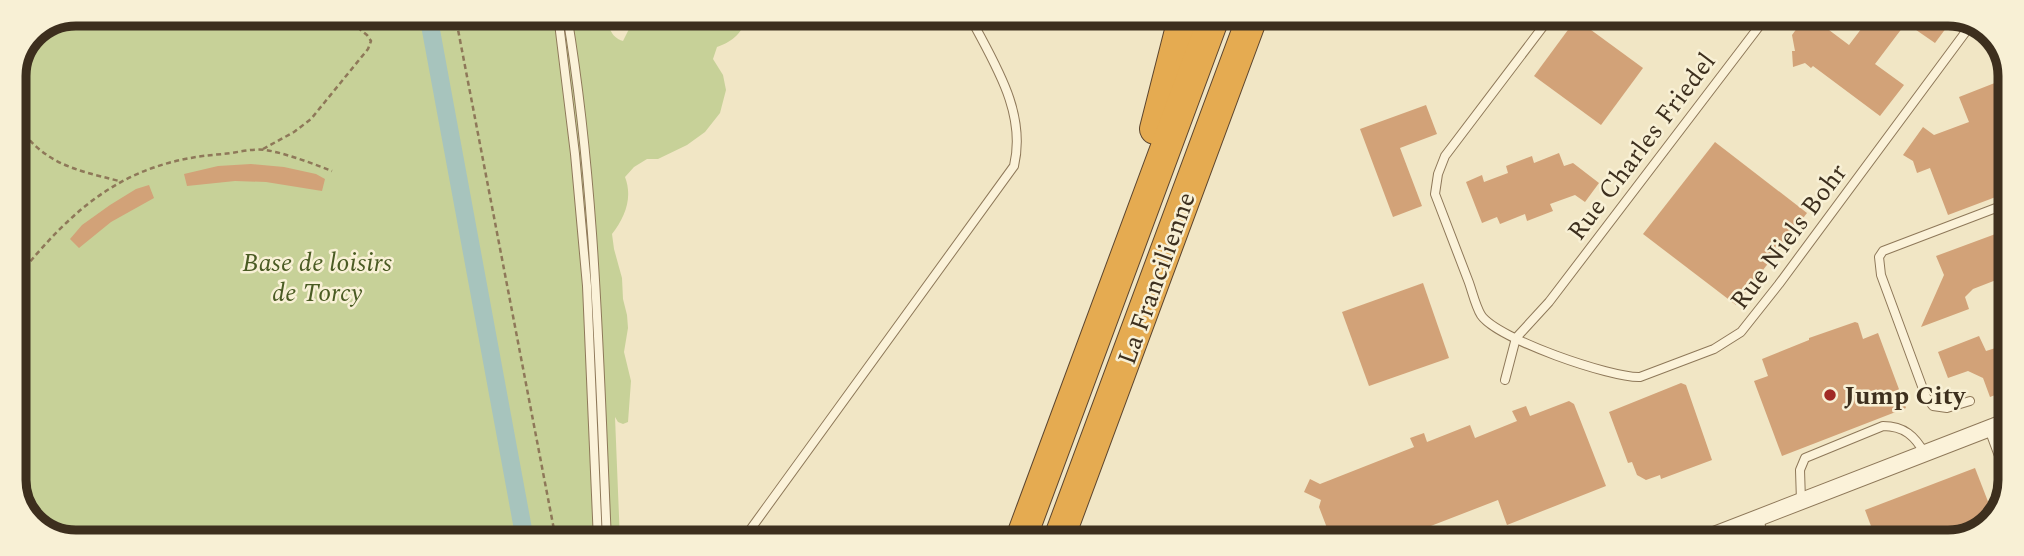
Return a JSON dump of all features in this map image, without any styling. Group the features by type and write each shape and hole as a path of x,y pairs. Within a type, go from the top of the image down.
{"highway":[{"path":"1153,181 1150,149 1181,26"},
{"name":"La Francilienne","path":"1024,530 1212,26"},
{"name":"La Francilienne","path":"1062,530 1250,26"}],"street":[{"path":"1726,530 1998,425"}],"lane":[{"path":"559,26 587,286 598,530"},
{"path":"568,26 576,82 596,285 607,530"},
{"path":"750,530 1014,166 1019,146 1016,118 1007,89 975,26"},
{"name":"Rue Niels Bohr","path":"1543,26 1446,156 1438,174 1435,194 1482,316 1516,338 1540,349 1612,374 1640,377 1714,349 1741,332 1967,31"},
{"name":"Rue Charles Friedel","path":"1516,338 1549,302 1759,26"},
{"path":"1970,401 1947,408 1933,406 1926,397 1881,275 1879,257 1883,251 1998,207"},
{"path":"1505,380 1516,338"},
{"path":"1801,501 1800,477 1805,458 1883,426 1905,430 1917,440 1924,454"},
{"path":"1989,429 1998,448"},
{"path":"1759,517 1760,530"}],"path":[{"path":"26,267 80,208 120,181 202,155 263,149 294,132 311,119 368,49 371,41 356,26"},
{"path":"457,26 554,530"},
{"path":"26,136 46,157 72,168 120,181"},
{"path":"263,149 332,171"}],"green space":[{"name":"Base de loisirs de Torcy","path":"77,26 609,26 613,34 623,41 630,26 744,26 728,42 717,47 713,59 723,75 726,90 720,113 705,132 687,145 658,159 647,159 625,177 628,200 621,221 612,234 627,315 624,352 631,381 628,422 623,424 615,417 620,530 77,530 57,526 41,515 33,505 26,483 26,77 30,57 41,41 49,35 57,30"}],"building":[{"path":"1571,26 1586,26 1643,68 1601,125 1534,76"},
{"path":"1799,26 1832,26 1829,30 1849,45 1863,26 1904,26 1875,64 1904,85 1880,116 1813,66 1811,68 1805,63 1793,67 1792,51 1795,51 1792,35"},
{"path":"1910,26 1948,26 1935,43"},
{"path":"1998,82 1998,196 1948,215 1930,168 1917,173 1913,161 1903,155 1923,127 1934,135 1969,122 1959,97"},
{"path":"1426,105 1437,134 1400,148 1422,206 1393,217 1360,129"},
{"path":"1715,142 1807,213 1736,305 1643,234"},
{"path":"1559,153 1564,166 1573,163 1599,183 1585,202 1575,195 1550,204 1553,211 1527,221 1525,214 1500,224 1497,217 1482,223 1466,182 1482,175 1484,182 1508,173 1506,166 1532,156 1534,163"},
{"path":"251,164 316,174 325,179 322,191 266,182 235,181 187,186 184,174 218,166"},
{"path":"149,185 154,198 111,222 79,248 70,239 82,225 110,205 136,189"},
{"path":"1998,233 1998,279 1973,289 1965,297 1969,309 1921,327 1944,275 1936,256"},
{"path":"1423,283 1449,358 1369,386 1342,312"},
{"name":"Jump City","path":"1858,323 1863,339 1878,333 1906,408 1782,456 1754,381 1768,376 1762,359 1809,338"},
{"path":"1979,336 1986,351 1998,347 1998,394 1990,397 1983,378 1968,371 1948,378 1938,352"},
{"path":"1681,383 1686,385 1712,460 1661,479 1660,475 1646,480 1637,475 1632,462 1628,463 1609,412"},
{"path":"1569,401 1574,404 1606,486 1507,525 1498,500 1420,530 1328,530 1319,507 1321,500 1304,492 1310,479 1320,484 1414,447 1410,438 1424,433 1427,442 1470,425 1475,438 1517,421 1512,411 1526,406 1530,416"},
{"path":"1975,468 1990,506 1970,525 1947,530 1872,530 1865,510"}],"waterway":[{"path":"430,26 523,530"}],"place":[{"name":"Jump City","path":"1830,395"}]}
